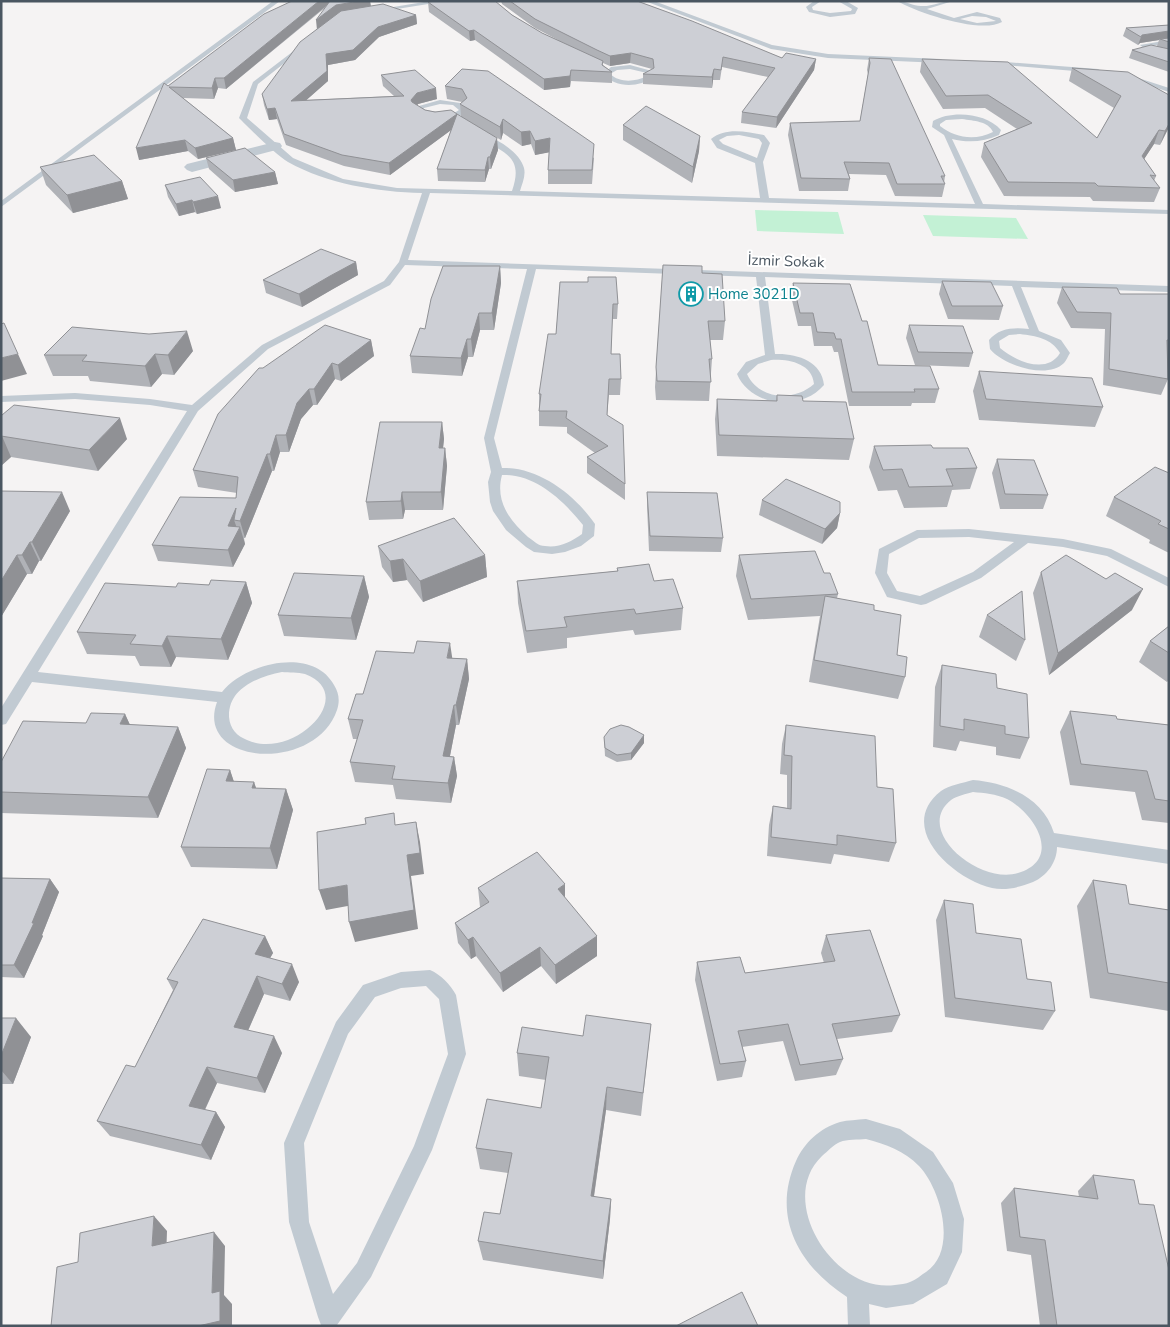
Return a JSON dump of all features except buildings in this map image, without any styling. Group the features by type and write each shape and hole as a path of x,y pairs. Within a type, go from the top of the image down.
{"street":[{"path":"192,167 275,146"}],"lane":[{"path":"1,205 277,1"},
{"path":"366,12 444,1"},
{"path":"648,1 770,47 828,56 946,61"},
{"path":"818,1 810,7 811,11 830,15 853,13 855,8 841,1"},
{"path":"900,1 956,19 976,24 994,24 999,22 998,19 982,14 972,14 956,19"},
{"path":"922,8 950,1"},
{"path":"309,42 255,83 250,92 242,118 290,160 341,181 397,190 1169,212"},
{"path":"1169,42 1144,45 1149,50 1169,56"},
{"path":"986,63 1110,72"},
{"path":"601,67 610,70 630,67 646,70 651,74 650,77 643,81 620,82 608,77 606,74 610,70"},
{"path":"1118,74 1169,90"},
{"path":"453,117 463,111 460,106 455,104 433,103 418,109 420,115 425,117 439,119 453,117 461,122"},
{"path":"947,134 962,138 983,138 996,133 997,130 990,123 983,120 952,117 944,118 936,123 936,127 947,134 980,207"},
{"path":"477,133 510,153 517,162 521,173 515,194"},
{"path":"759,162 720,146 715,139 725,134 739,133 761,137 766,143 759,162 765,201"},
{"path":"1,720 194,409 265,347 387,283 403,262 427,191"},
{"name":"İzmir Sokak","path":"403,262 1169,289"},
{"path":"497,472 520,472 542,483 577,508 589,524 588,536 577,544 561,551 537,549 518,534 500,513 494,497 492,484 497,472 489,438 532,266"},
{"path":"760,274 770,357"},
{"path":"1014,283 1034,332 1051,338 1062,346 1065,353 1064,358 1058,363 1048,366 1021,364 1001,355 993,346 994,340 999,335 1008,332 1034,332"},
{"path":"770,357 783,357 807,364 815,370 819,377 819,385 801,397 788,398 775,398 751,389 744,381 742,374 746,367 753,362 770,357"},
{"path":"1,399 75,396 150,402 194,409"},
{"path":"1024,540 977,575 921,601 892,594 881,573 883,552 917,534 970,533 1063,543 1111,553 1169,583"},
{"path":"282,667 306,669 320,676 330,687 333,700 330,714 315,732 298,742 278,748 265,749 246,746 232,738 223,727 222,713 226,698 232,690 246,679 263,671 282,667"},
{"path":"28,676 226,698"},
{"path":"973,786 993,788 1012,795 1030,807 1042,822 1050,839 1049,853 1043,867 1029,878 1011,882 989,880 964,870 946,857 935,840 931,824 933,808 943,796 958,788 973,786"},
{"path":"1050,839 1169,857"},
{"path":"430,978 447,996 457,1054 422,1150 364,1270 326,1322 299,1222 294,1143 314,1088 342,1028 369,991 401,980 430,978"},
{"path":"866,1130 893,1136 926,1159 946,1190 954,1219 952,1252 938,1276 913,1293 886,1298 857,1290 834,1277 813,1253 799,1224 796,1195 798,1179 808,1156 820,1144 840,1132 866,1130"},
{"path":"857,1290 859,1326"}],"green space":[{"path":"755,210 838,212 844,234 757,231"},
{"path":"923,215 1016,218 1028,239 933,236"}],"place":[{"name":"Home 3021D","path":"691,294"}]}
